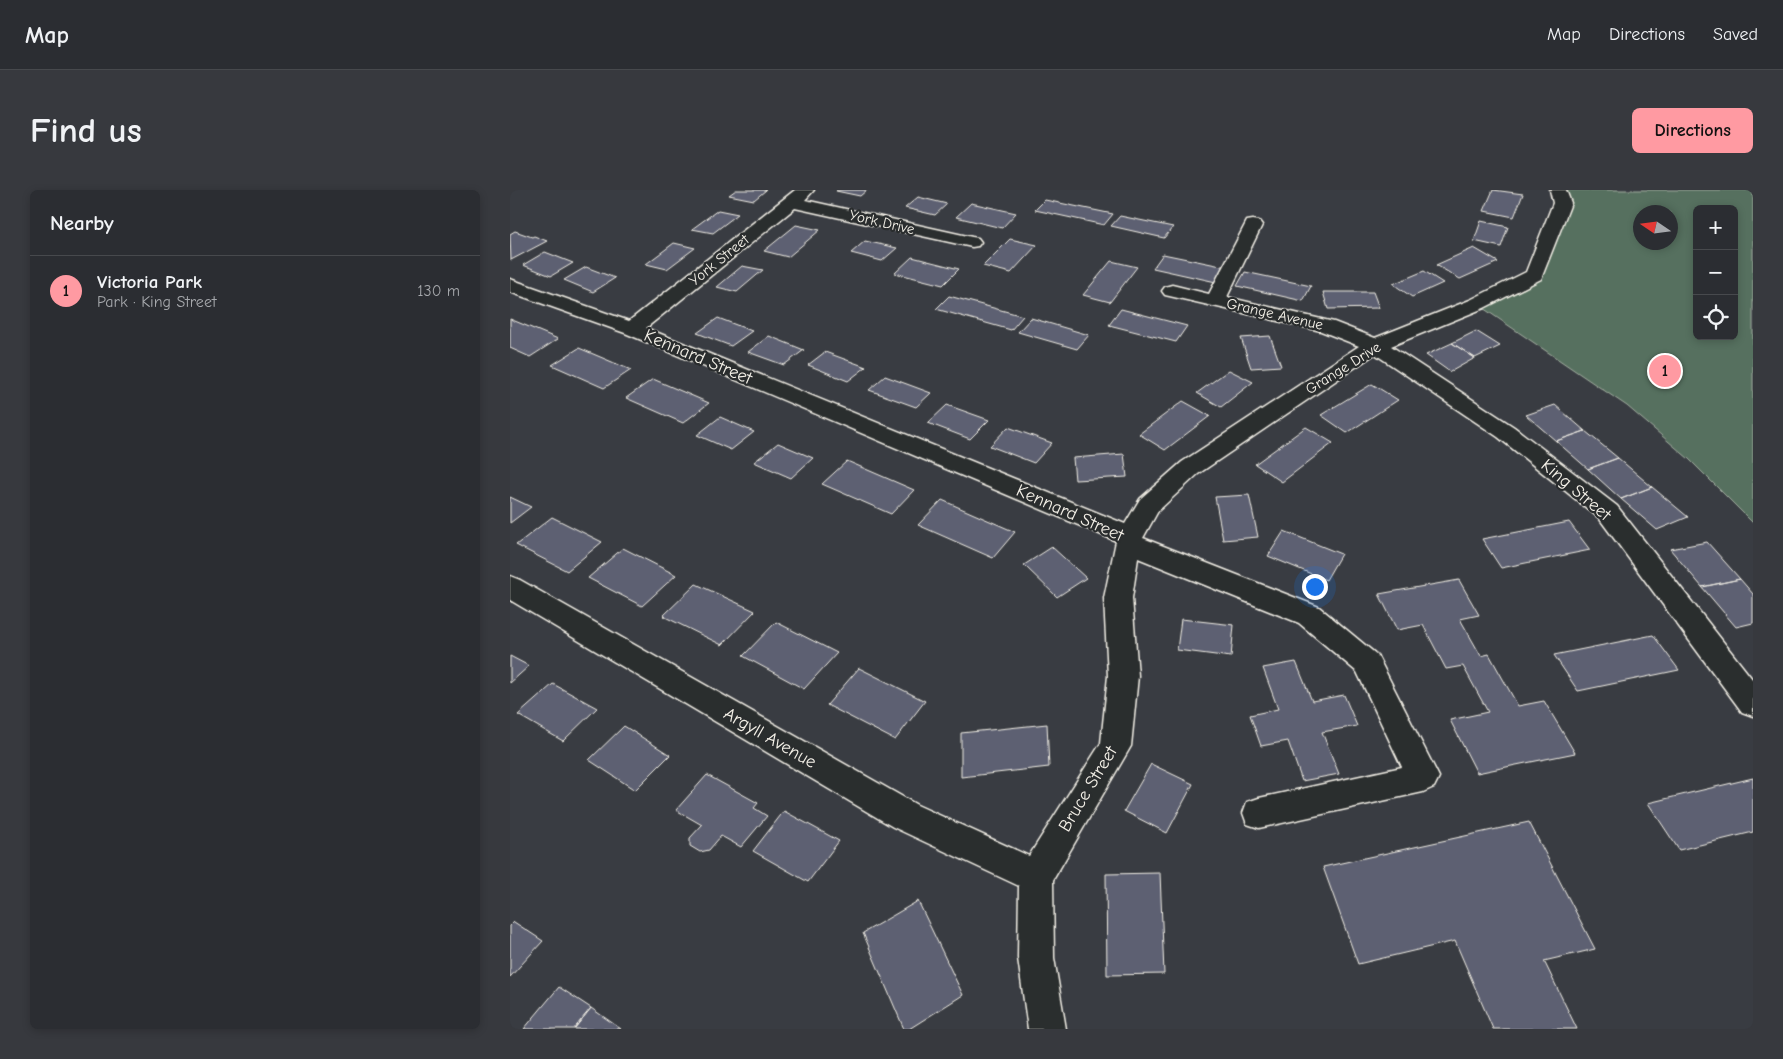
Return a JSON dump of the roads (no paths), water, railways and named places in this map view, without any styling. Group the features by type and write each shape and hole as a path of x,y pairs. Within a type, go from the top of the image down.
{"street":[{"name":"York Street","path":"632,330 806,190"},
{"name":"Grange Drive","path":"1130,540 1149,506 1190,468 1375,345 1477,304 1534,275 1562,203 1558,190"},
{"name":"York Drive","path":"792,202 972,242"},
{"path":"1216,300 1253,225"},
{"name":"Kennard Street","path":"510,285 632,330 1309,614 1367,664 1423,777 1259,813"},
{"name":"Grange Avenue","path":"1172,291 1327,326 1375,345"},
{"name":"King Street","path":"1375,345 1506,432 1608,512 1753,703"},
{"name":"Bruce Street","path":"1036,876 1116,746 1123,676 1118,598 1130,540"},
{"name":"Argyll Avenue","path":"510,587 905,816 1036,876"},
{"path":"1036,876 1036,958 1047,1029"}],"place":[{"name":"Victoria Park","path":"1665,371"}]}
